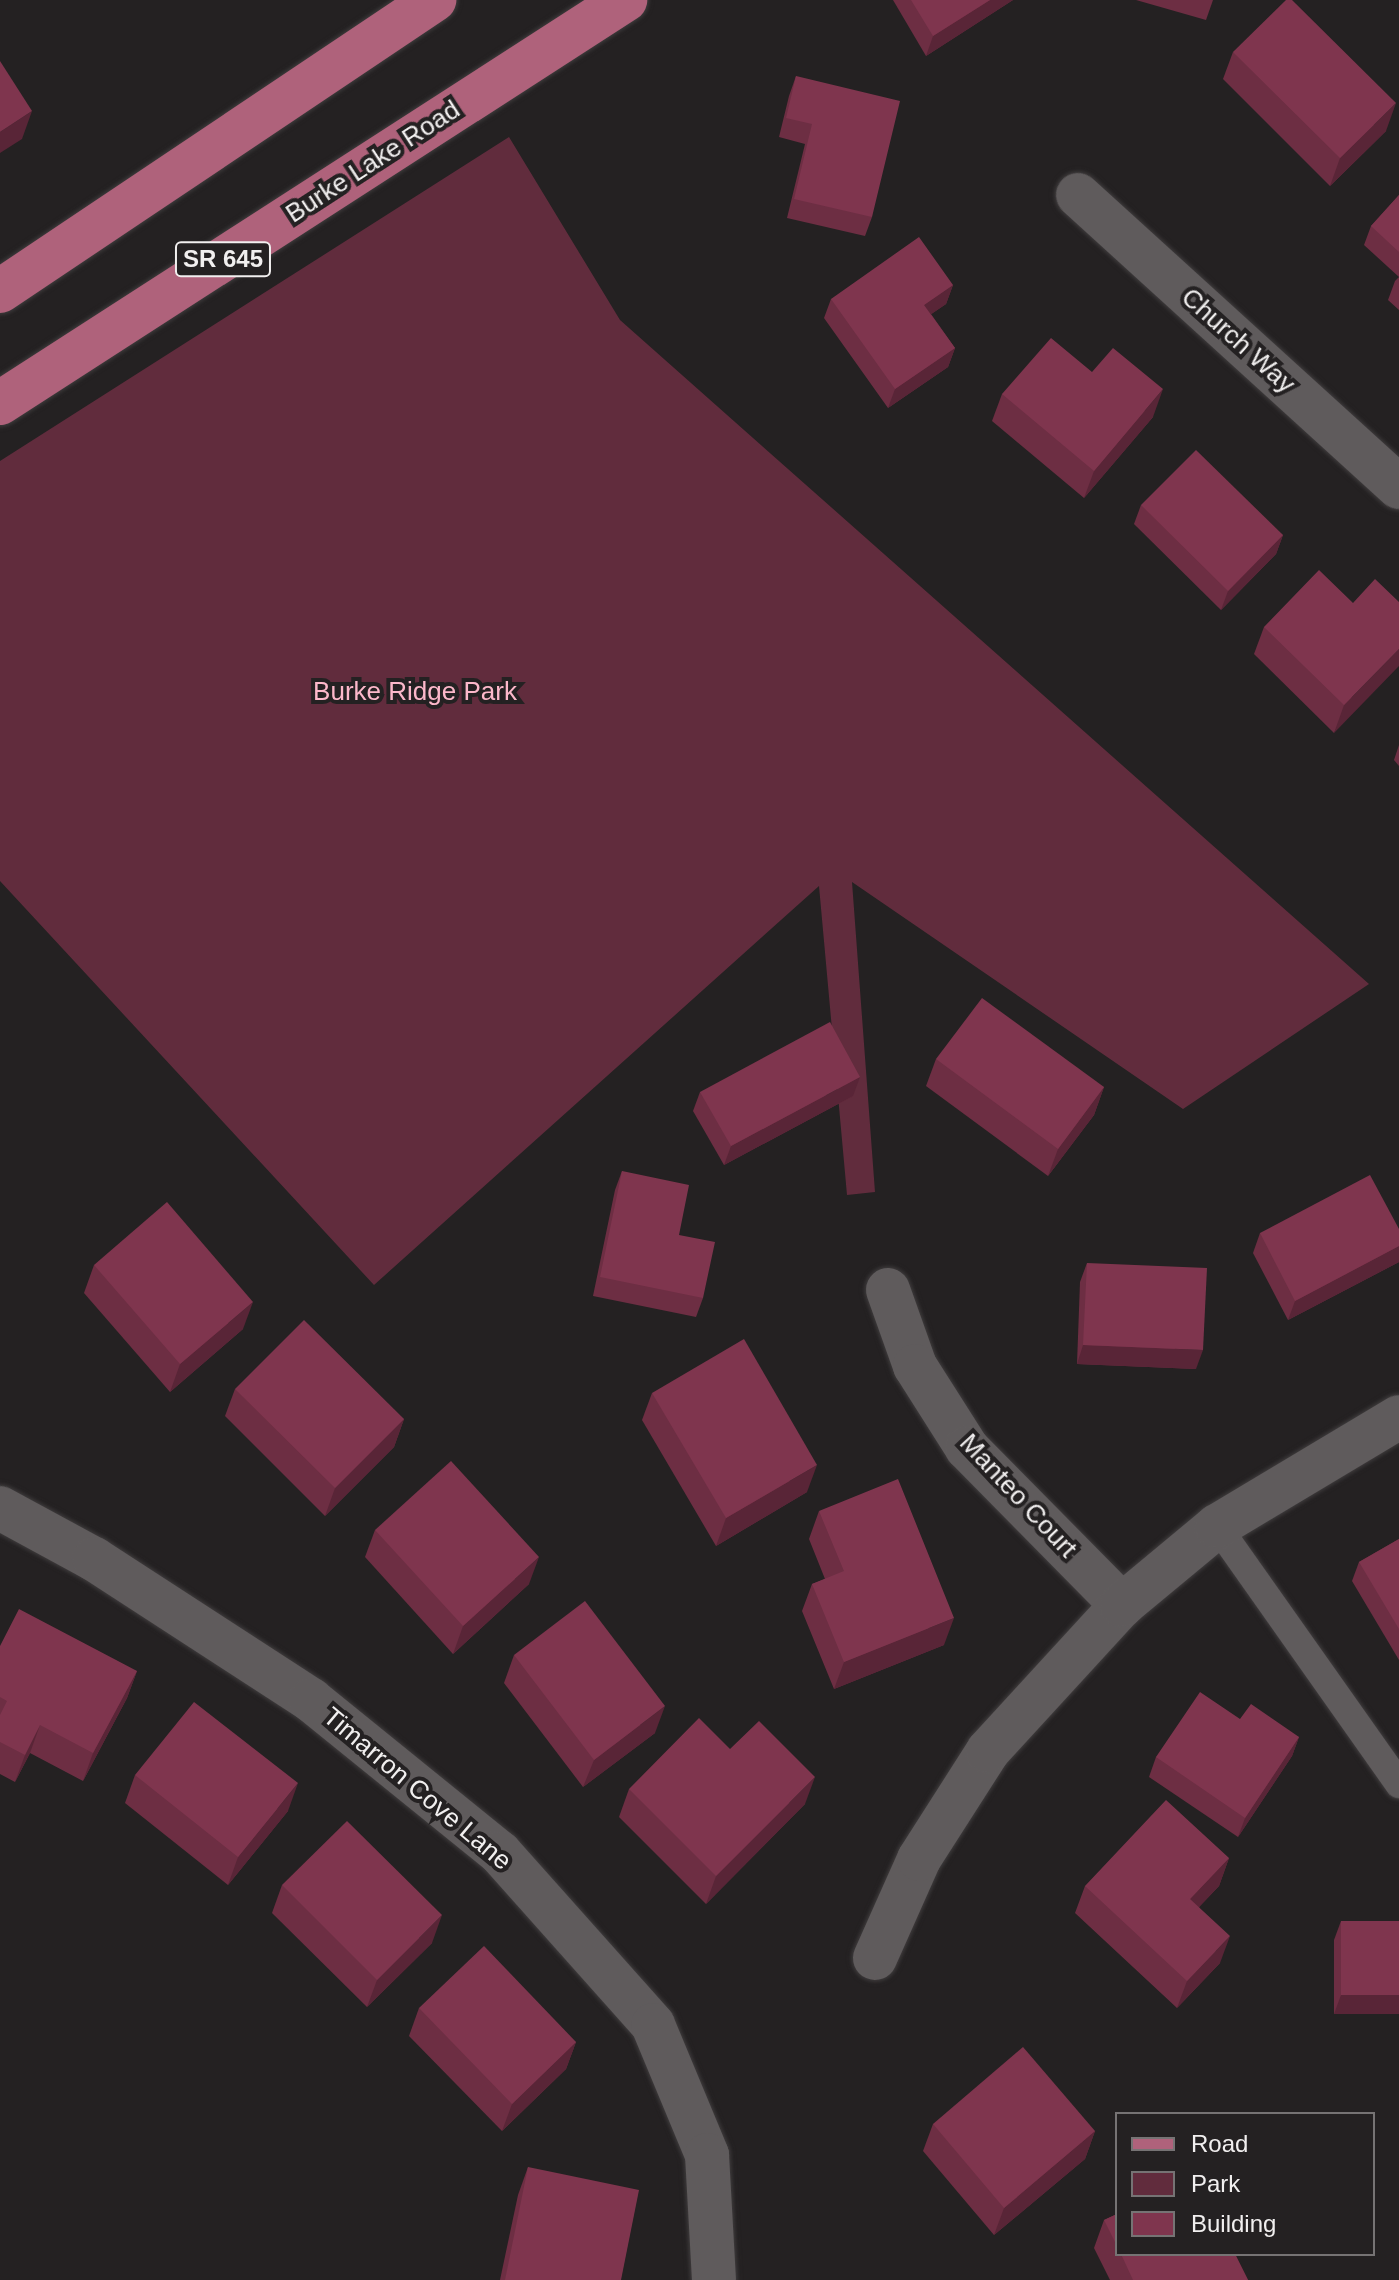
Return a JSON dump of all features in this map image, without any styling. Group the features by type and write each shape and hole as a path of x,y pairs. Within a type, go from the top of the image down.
{"main road":[{"path":"0,291 434,0"},
{"name":"Burke Lake Road","path":"0,403 625,0"}],"street":[{"name":"Church Way","path":"1078,195 1399,487"},
{"name":"Manteo Court","path":"888,1290 915,1366 967,1448 1122,1605"},
{"path":"875,1958 919,1859 988,1751 1122,1605 1217,1526 1399,1417"},
{"name":"Timarron Cove Lane","path":"0,1508 94,1559 311,1700 500,1853 653,2025 707,2155 714,2280"}],"lane":[{"path":"1217,1526 1399,1784"}],"green space":[{"name":"Burke Ridge Park","path":"509,137 620,320 1369,984 1183,1109 852,882 875,1192 847,1195 819,886 374,1285 0,881 0,461"}],"building":[{"path":"911,0 990,0 933,36"},
{"path":"1286,0 1292,0 1396,103 1340,158 1233,52"},
{"path":"0,61 32,111 0,132"},
{"path":"796,76 900,101 872,217 794,199 812,124 786,118"},
{"path":"1399,195 1399,252 1371,226"},
{"path":"919,237 953,285 924,305 955,348 895,389 831,299"},
{"path":"1051,338 1092,372 1113,348 1163,389 1094,471 1002,394"},
{"path":"1196,450 1283,535 1228,591 1141,505"},
{"path":"1319,570 1353,603 1375,579 1399,602 1399,649 1344,705 1264,627"},
{"path":"982,998 1104,1087 1058,1149 936,1059"},
{"path":"830,1022 860,1077 731,1146 700,1092"},
{"path":"622,1171 689,1185 679,1235 715,1242 703,1298 600,1277"},
{"path":"1370,1175 1399,1229 1399,1246 1295,1301 1260,1233"},
{"path":"167,1202 253,1302 180,1364 94,1265"},
{"path":"1087,1263 1207,1268 1203,1350 1083,1345"},
{"path":"304,1320 404,1419 335,1488 235,1389"},
{"path":"744,1339 817,1465 726,1518 652,1393"},
{"path":"451,1461 539,1557 463,1626 375,1530"},
{"path":"898,1479 954,1618 844,1662 812,1584 844,1571 819,1511"},
{"path":"1399,1539 1399,1629 1359,1562"},
{"path":"585,1601 665,1706 594,1760 514,1655"},
{"path":"19,1609 137,1671 93,1753 40,1725 25,1755 0,1742 0,1715 7,1701 0,1697 0,1646"},
{"path":"1200,1692 1240,1719 1251,1704 1299,1737 1245,1818 1156,1757"},
{"path":"194,1702 298,1783 238,1857 135,1775"},
{"path":"699,1718 730,1749 759,1721 815,1777 716,1876 629,1789"},
{"path":"1166,1800 1229,1858 1190,1899 1230,1936 1187,1981 1085,1886"},
{"path":"347,1821 442,1915 377,1980 282,1885"},
{"path":"1341,1921 1399,1921 1399,1995 1341,1995"},
{"path":"484,1946 576,2042 512,2104 419,2008"},
{"path":"1023,2047 1095,2131 1004,2208 933,2124"},
{"path":"528,2167 639,2190 621,2280 505,2280"},
{"path":"1115,2215 1115,2242 1104,2220"},
{"path":"1122,2256 1236,2256 1248,2280 1133,2280"}]}
